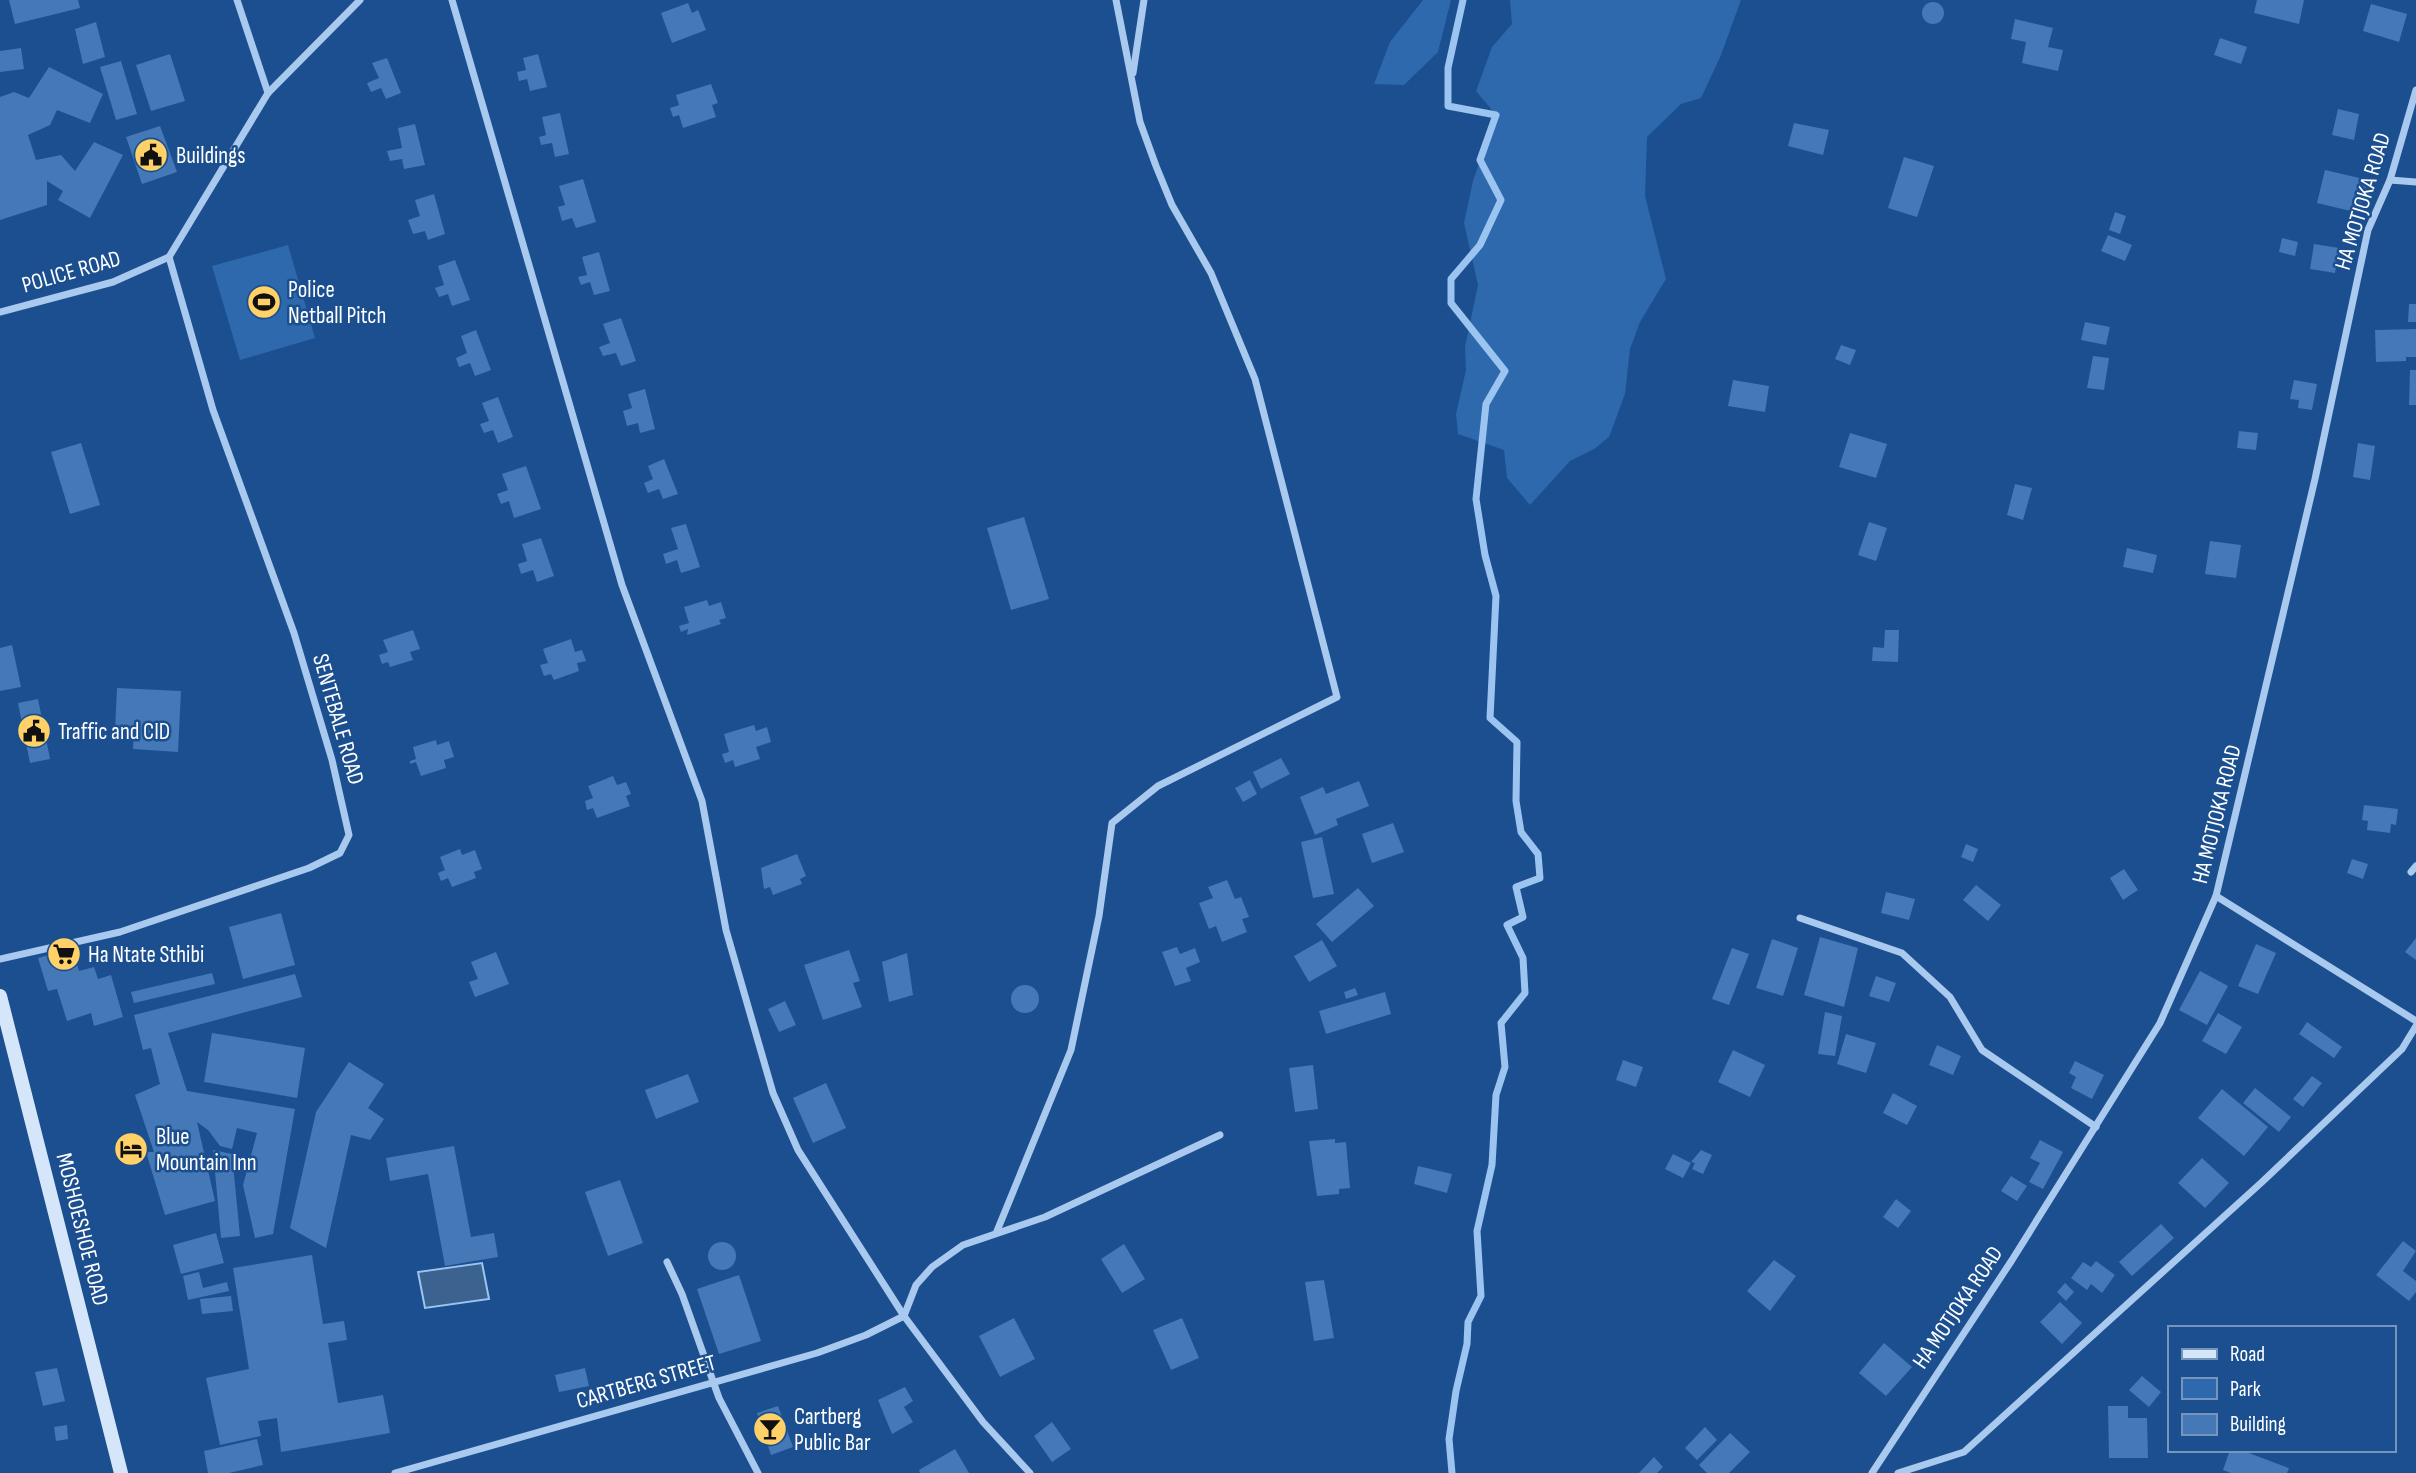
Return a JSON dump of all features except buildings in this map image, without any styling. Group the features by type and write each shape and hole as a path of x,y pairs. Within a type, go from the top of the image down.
{"street":[{"path":"237,0 268,93"},
{"path":"169,257 268,93 360,0"},
{"path":"452,0 622,585 702,801 726,930 773,1093 798,1150 904,1316 984,1422 1030,1473"},
{"path":"997,1231 1071,1050 1099,916 1112,823 1158,786 1337,697 1255,379 1210,273 1164,185 1140,122 1116,0"},
{"path":"1132,81 1144,0"},
{"name":"HA MOTJOKA ROAD","path":"1872,1473 2096,1127 2160,1023 2216,896 2312,492 2368,230 2390,180 2416,90"},
{"path":"2390,180 2416,182"},
{"name":"POLICE ROAD","path":"0,312 113,282 169,257"},
{"name":"SENTEBALE ROAD","path":"0,959 120,932 309,868 340,853 349,835 332,760 294,633 213,410 169,257"},
{"path":"2216,896 2416,1021"},
{"path":"1800,919 1902,953 1951,997 1982,1050 2096,1127"},
{"name":"MOSHOESHOE ROAD","path":"0,996 121,1473"},
{"path":"1898,1473 1964,1452 2262,1182 2402,1049 2416,1026"},
{"path":"904,1316 916,1285 932,1267 963,1245 1045,1216 1220,1135"},
{"path":"667,1262 682,1294 713,1382 758,1473"},
{"name":"CARTBERG STREET","path":"394,1473 817,1353 866,1335 904,1316"}],"green space":[{"path":"1423,0 1451,0 1438,52 1404,85 1374,84 1390,42"},
{"path":"1510,0 1741,0 1721,55 1701,98 1681,104 1647,137 1645,196 1666,279 1640,322 1630,349 1625,394 1609,437 1594,449 1570,461 1530,505 1507,478 1504,450 1458,434 1456,414 1466,370 1465,347 1478,285 1464,223 1473,181 1496,115 1476,91 1492,47 1512,24"},
{"name":"Police Netball Pitch","path":"288,245 315,338 240,360 212,266"}],"shaded area":[{"path":"482,1263 489,1299 425,1308 418,1272"}],"waterway":[{"path":"1452,1473 1449,1439 1456,1391 1467,1344 1468,1322 1481,1296 1477,1231 1492,1165 1496,1095 1505,1067 1501,1023 1525,993 1523,958 1507,925 1523,917 1516,887 1540,878 1538,854 1521,832 1516,801 1517,742 1490,718 1496,596 1485,555 1476,499 1486,404 1505,371 1451,303 1451,279 1480,245 1501,200 1480,160 1496,115 1448,106 1448,68 1463,0"}],"place":[{"name":"Buildings","path":"151,155"},
{"name":"Police Netball Pitch","path":"264,302"},
{"name":"Traffic and CID","path":"34,731"},
{"name":"Ha Ntate Sthibi","path":"64,954"},
{"name":"Blue Mountain Inn","path":"131,1149"},
{"name":"Cartberg Public Bar","path":"770,1429"}]}
